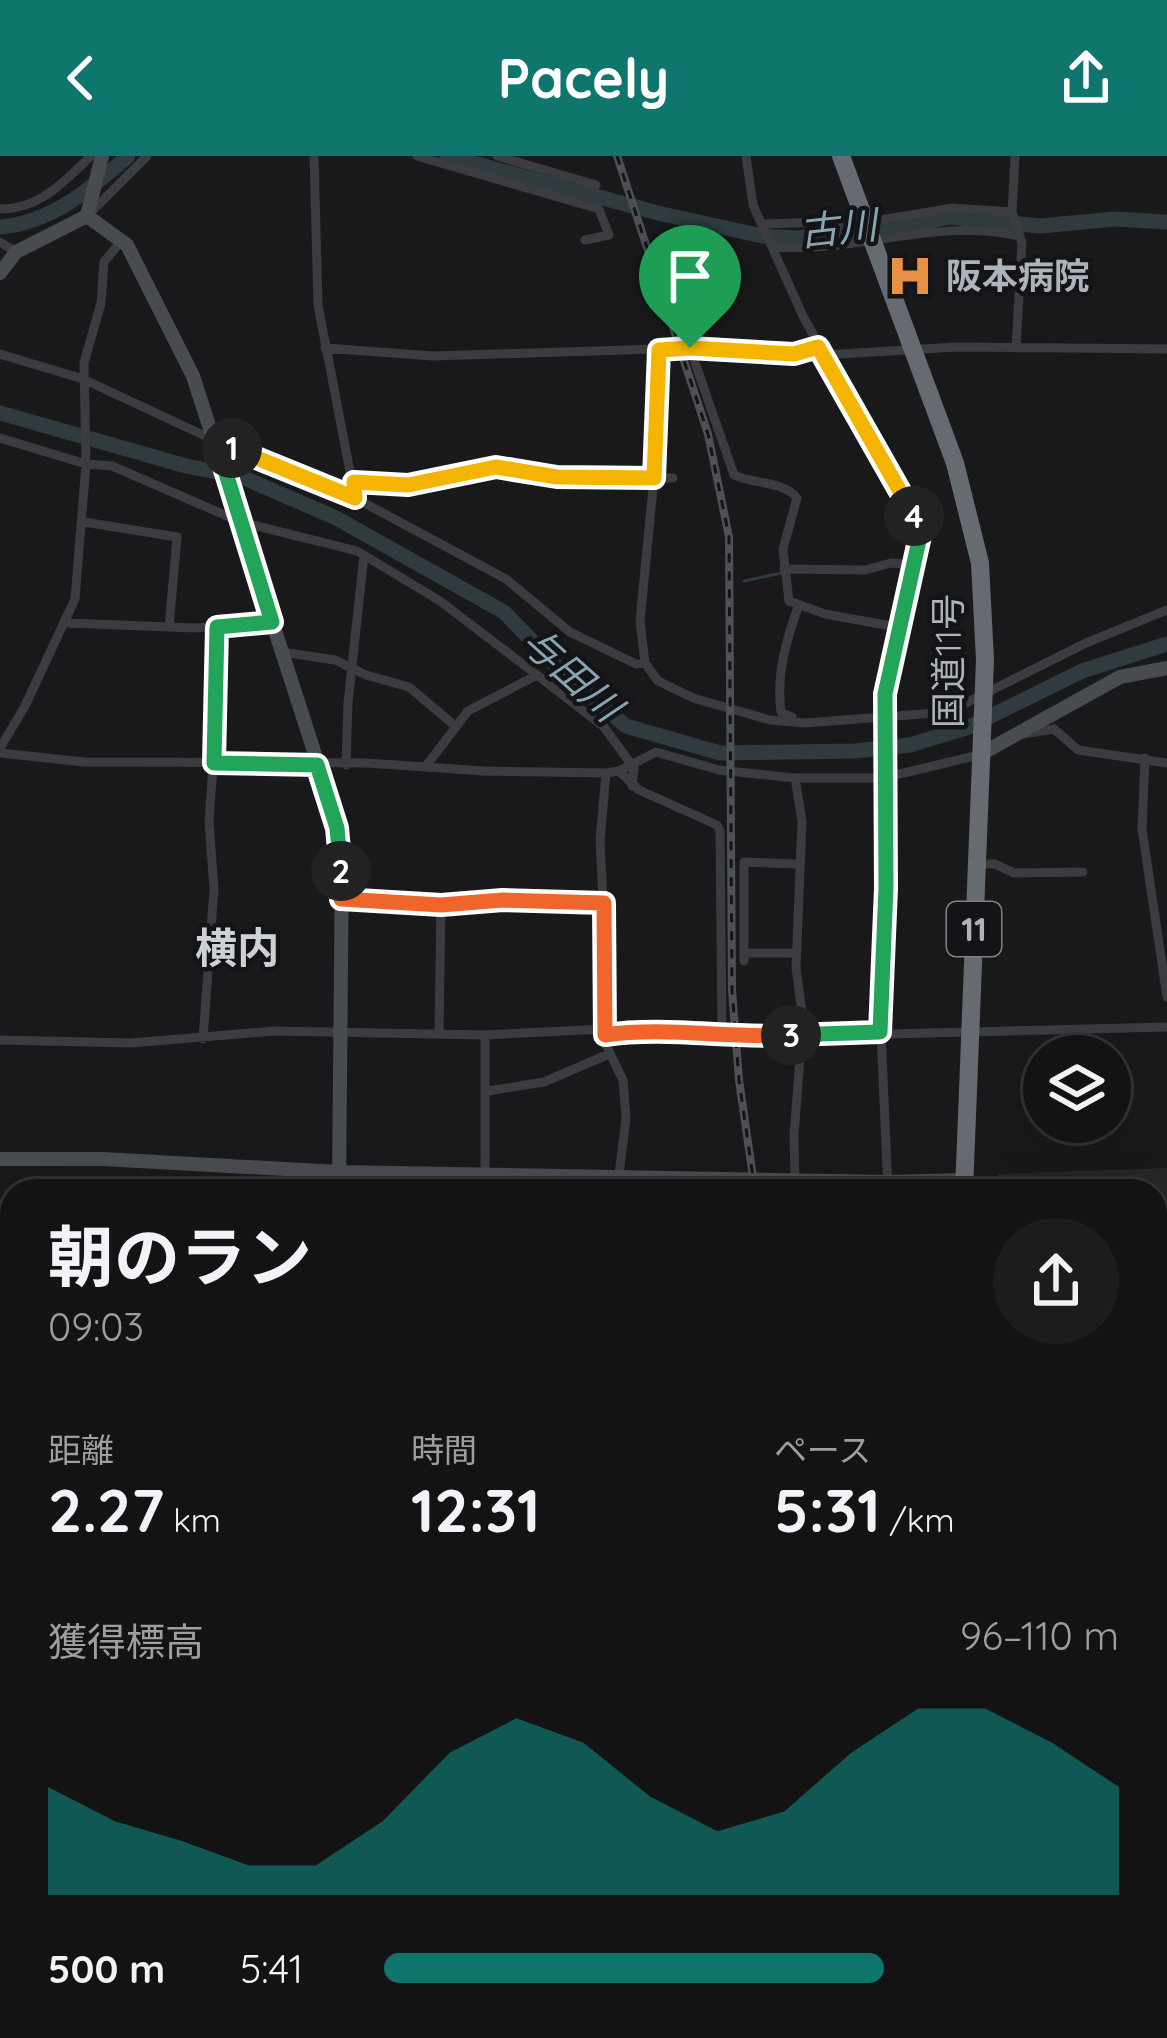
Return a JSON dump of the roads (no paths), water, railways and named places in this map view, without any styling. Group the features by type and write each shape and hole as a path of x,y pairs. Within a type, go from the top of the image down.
{"highway":[{"name":"国道11号","path":"841,156 955,463 972,520 983,596 964,1179"}],"street":[{"path":"0,273 16,251 88,210 147,156"},
{"path":"314,156 314,271 355,498"},
{"path":"418,156 599,209 609,235 585,240"},
{"path":"497,156 596,185"},
{"path":"559,172 560,156"},
{"path":"746,156 754,205 772,245 821,351 920,536 897,627 884,718 886,888 880,1032 887,1179"},
{"path":"1016,156 1012,214 1020,234 1016,348"},
{"path":"88,210 98,157"},
{"path":"0,209 23,207 57,189 98,157"},
{"path":"772,245 866,231 953,208 1012,214"},
{"path":"88,210 122,240 193,376 339,841 339,1179"},
{"path":"765,226 866,231 958,228 1020,234"},
{"path":"122,240 104,262 101,303 91,330 83,382 86,461 75,599 0,750 84,762 606,773 656,752 719,770 795,778 883,774 980,748 1018,733 1120,677 1167,668"},
{"path":"0,242 16,251"},
{"path":"326,348 433,356 690,348 794,354 1167,349"},
{"path":"690,348 734,475 753,484 784,487 796,498 783,549 787,595 798,607 897,627"},
{"path":"659,350 640,644 644,663 658,681 748,717 806,723 948,712 1107,633 1167,610"},
{"path":"0,354 83,382 217,444 355,498 506,579 570,632 636,664 644,663"},
{"path":"0,438 112,466 263,524 364,555 440,601 604,728 631,764 632,786"},
{"path":"354,482 408,485 496,467 557,477 673,478"},
{"path":"83,522 177,537 169,626"},
{"path":"346,765 364,555"},
{"path":"784,568 914,566"},
{"path":"798,607 782,656 779,702 785,716 806,723"},
{"path":"67,623 217,627 272,622"},
{"path":"203,1040 213,922 209,822 217,627"},
{"path":"281,652 335,660 409,687 454,725"},
{"path":"426,766 454,725 486,700 537,674"},
{"path":"1018,733 1054,729 1078,750 1167,763"},
{"path":"1145,758 1142,829 1167,998"},
{"path":"619,771 632,786 720,831 722,1037"},
{"path":"606,773 600,840 605,1032 622,1080 626,1118 619,1179"},
{"path":"795,778 802,821 796,953 803,1034 795,1179"},
{"path":"796,953 744,957 744,862 798,864"},
{"path":"977,864 995,864 1014,873 1083,872"},
{"path":"341,899 441,905 503,900 604,903"},
{"path":"440,1032 441,905"},
{"path":"0,1040 203,1040 275,1031 663,1030 722,1037 1167,1027"},
{"path":"485,1034 485,1179"},
{"path":"488,1091 544,1082 609,1054"},
{"path":"0,1159 103,1160 432,1179"}],"waterway":[{"name":"古川","path":"0,227 53,211 85,192 128,156"},
{"name":"古川","path":"447,156 762,236 796,238 904,227 949,217 1040,226 1115,219 1167,222"},
{"name":"与田川","path":"0,413 186,466 242,477 336,518 504,612 566,676 626,726 720,753 855,751 910,745 969,727 1082,671 1167,644"},
{"path":"744,581 781,573"}],"railway":[{"path":"617,156 708,434 729,537 732,990 753,1179"}],"place":[{"name":"阪本病院","path":"910,276"}],"district":[{"name":"横内","path":"237,948"}]}
